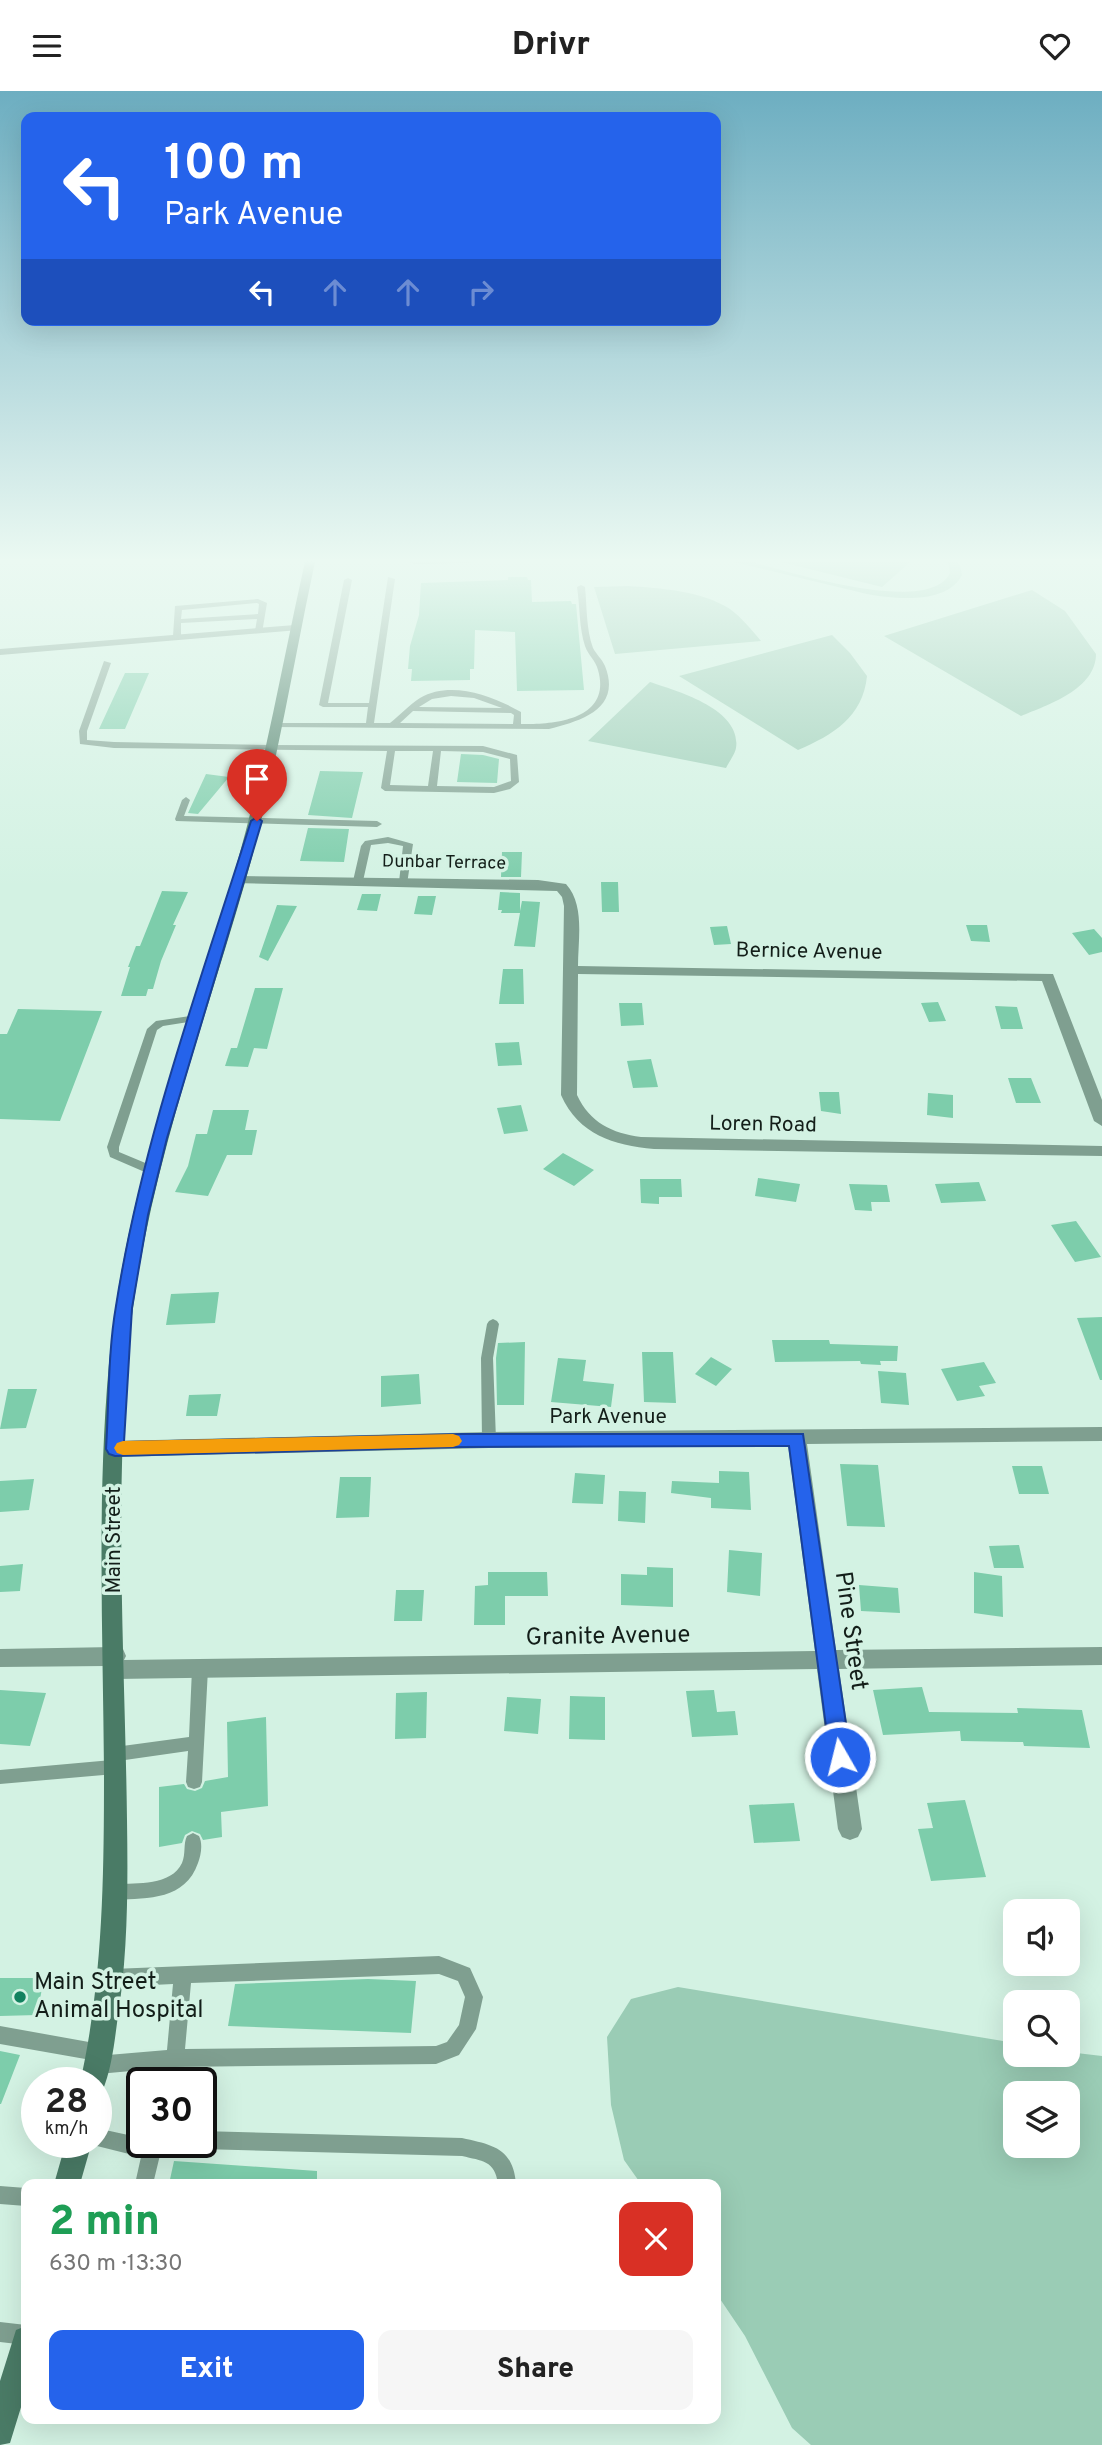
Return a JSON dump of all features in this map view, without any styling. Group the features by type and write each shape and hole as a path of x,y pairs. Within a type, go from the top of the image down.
{"main road":[{"name":"Main Street","path":"97,2067 112,1978 116,1892 115,1449 123,1308 151,1170 257,821 287,667"},
{"path":"69,2179 75,2158"},
{"path":"0,2433 21,2374"}],"street":[{"name":"Dunbar Terrace","path":"239,880 538,884 561,887 570,900 569,970"},
{"name":"Bernice Avenue","path":"569,970 1048,977 1102,1121"},
{"name":"Loren Road","path":"569,970 569,1095 579,1116 597,1130 611,1136 654,1144 1102,1151"},
{"name":"Park Avenue","path":"115,1449 489,1440 1102,1434"},
{"name":"Pine Street","path":"797,1439 850,1829"},
{"name":"Granite Avenue","path":"0,1658 200,1669 1102,1656"}],"lane":[{"path":"106,667 83,731 83,742 271,748 483,749 514,757 515,782 494,790 385,788 391,750"},
{"path":"331,667 323,705 373,705"},
{"path":"370,724 378,667"},
{"path":"276,725 549,727 593,710 605,696 601,667"},
{"path":"394,725 431,696 461,695 489,699 513,711 518,714 517,726"},
{"path":"412,709 513,711"},
{"path":"432,789 437,750"},
{"path":"186,800 179,819 377,824"},
{"path":"358,881 368,843 388,840 408,843 404,882"},
{"path":"151,1170 114,1154 113,1147 152,1029 160,1023 197,1018"},
{"path":"489,1440 487,1358 493,1324"},
{"path":"194,1782 200,1669"},
{"path":"0,1777 115,1760 197,1743"},
{"path":"116,1892 143,1890 174,1883 186,1876 194,1861 194,1842"},
{"path":"0,2035 97,2067 175,2058 436,2055 453,2049 467,2029 474,1997 464,1974 439,1965 112,1978"},
{"path":"175,2058 183,1974"},
{"path":"217,2140 462,2147 500,2159 507,2170 507,2179"},
{"path":"146,2179 153,2158"},
{"path":"0,2195 21,2197"},
{"path":"0,2332 21,2337"}],"green space":[{"path":"713,667 860,667 867,676 859,703 844,723 823,738 798,750 679,676"},
{"path":"937,667 1094,667 1088,677 1069,694 1021,716"},
{"path":"650,682 705,704 719,712 729,723 735,734 736,748 726,768 588,741"},
{"path":"678,1987 1003,2041 1003,2067 1080,2067 1080,2053 1102,2056 1102,2445 811,2445 792,2428 745,2336 721,2300 721,2179 637,2179 624,2160 611,2105 607,2037 631,1999"}],"building":[{"path":"408,667 474,667 470,669 470,680 411,681 412,669"},
{"path":"516,667 582,667 584,690 517,691"},
{"path":"125,673 149,673 125,729 99,729"},
{"path":"461,754 499,759 497,783 457,782"},
{"path":"320,771 363,772 352,818 308,815"},
{"path":"206,774 229,777 198,814 188,813"},
{"path":"308,828 349,829 344,862 300,861"},
{"path":"502,852 522,852 521,877 501,877"},
{"path":"601,882 618,882 619,912 602,912"},
{"path":"162,891 188,892 173,925 176,925 153,989 148,989 146,996 121,996 136,946 140,946"},
{"path":"500,892 520,893 520,911 522,901 540,902 535,947 514,946 520,913 501,913 502,910 498,910"},
{"path":"362,894 381,894 377,911 357,910"},
{"path":"418,896 436,896 432,915 414,914"},
{"path":"277,905 297,906 268,961 259,957"},
{"path":"966,925 987,925 990,942 971,941"},
{"path":"727,926 731,944 714,945 710,927"},
{"path":"1094,929 1102,938 1102,952 1089,955 1072,933"},
{"path":"503,969 523,969 524,1004 499,1004"},
{"path":"255,988 283,988 267,1049 254,1048 248,1067 225,1066 231,1048 237,1048"},
{"path":"938,1002 946,1021 929,1022 921,1003"},
{"path":"619,1003 642,1003 644,1025 621,1026"},
{"path":"995,1006 1017,1007 1023,1029 1001,1029"},
{"path":"18,1009 102,1011 60,1121 0,1119 0,1034 7,1034"},
{"path":"519,1042 522,1065 498,1066 495,1043"},
{"path":"651,1059 658,1087 633,1088 627,1061"},
{"path":"1008,1078 1031,1078 1041,1103 1016,1103"},
{"path":"819,1092 839,1092 841,1114 821,1111"},
{"path":"928,1093 953,1095 953,1118 927,1115"},
{"path":"521,1105 528,1131 504,1134 497,1108"},
{"path":"213,1110 249,1110 245,1130 257,1130 252,1155 227,1155 208,1196 175,1192 188,1166 196,1134 207,1134"},
{"path":"563,1153 594,1170 574,1186 543,1169"},
{"path":"758,1178 800,1184 796,1202 755,1196"},
{"path":"640,1179 681,1179 682,1197 659,1197 659,1204 641,1203"},
{"path":"979,1182 986,1201 941,1203 935,1184"},
{"path":"849,1184 887,1185 890,1202 871,1202 872,1211 855,1210"},
{"path":"1076,1221 1101,1257 1075,1262 1051,1225"},
{"path":"219,1292 215,1323 166,1325 171,1294"},
{"path":"1102,1317 1102,1380 1100,1380 1077,1318"},
{"path":"772,1340 829,1340 830,1344 898,1346 897,1361 880,1361 881,1365 861,1364 860,1361 775,1362"},
{"path":"525,1342 524,1405 497,1405 498,1343"},
{"path":"642,1352 673,1352 676,1403 644,1402"},
{"path":"711,1357 732,1369 716,1386 695,1374"},
{"path":"558,1358 586,1360 583,1381 614,1384 611,1407 551,1402"},
{"path":"984,1362 996,1383 979,1386 985,1396 957,1401 941,1369"},
{"path":"878,1371 906,1373 909,1405 881,1403"},
{"path":"419,1374 421,1404 381,1407 381,1376"},
{"path":"8,1389 37,1389 26,1428 0,1429"},
{"path":"221,1394 217,1416 186,1416 189,1395"},
{"path":"840,1464 878,1465 885,1527 847,1526"},
{"path":"1012,1466 1042,1466 1049,1494 1019,1494"},
{"path":"719,1471 749,1472 751,1510 711,1508 711,1498 671,1493 672,1481 719,1483"},
{"path":"575,1473 605,1475 603,1504 572,1503"},
{"path":"340,1477 371,1477 369,1517 336,1518"},
{"path":"34,1479 29,1510 0,1512 0,1481"},
{"path":"619,1491 646,1492 645,1523 618,1521"},
{"path":"1019,1545 1024,1568 994,1568 989,1546"},
{"path":"729,1550 762,1553 760,1596 727,1592"},
{"path":"23,1564 20,1591 0,1592 0,1566"},
{"path":"647,1567 673,1568 673,1607 621,1605 621,1574 647,1575"},
{"path":"488,1572 547,1572 548,1596 505,1596 505,1625 474,1625 475,1586 488,1585"},
{"path":"974,1572 1002,1576 1003,1617 974,1613"},
{"path":"859,1585 898,1588 900,1613 861,1611"},
{"path":"396,1590 424,1590 422,1621 394,1621"},
{"path":"922,1687 929,1712 1018,1713 1017,1708 1082,1710 1090,1748 1024,1746 1023,1742 961,1741 960,1731 883,1735 873,1690"},
{"path":"0,1690 46,1693 30,1746 0,1744"},
{"path":"714,1690 717,1712 735,1711 738,1735 692,1737 686,1691"},
{"path":"427,1692 426,1738 395,1739 396,1693"},
{"path":"570,1696 605,1697 605,1740 569,1739"},
{"path":"507,1697 541,1699 538,1734 504,1731"},
{"path":"266,1717 268,1806 221,1812 222,1837 203,1840 200,1834 192,1831 185,1835 182,1843 159,1847 159,1787 184,1784 187,1789 195,1791 202,1788 205,1781 228,1777 227,1722"},
{"path":"965,1800 986,1877 931,1881 918,1829 933,1828 927,1803"},
{"path":"794,1803 800,1841 754,1843 749,1805"},
{"name":"Main Street Animal Hospital","path":"0,1978 44,1978 37,2015 0,2016"},
{"path":"368,1979 416,1981 411,2033 228,2026 235,1984"},
{"path":"0,2051 20,2055 1,2104 0,2104"},
{"path":"174,2161 317,2171 317,2179 170,2179"}],"slow traffic":[{"path":"123,1448 453,1441"}],"place":[{"name":"Main Street Animal Hospital","path":"20,1997"}],"route":[{"path":"257,821 160,1138 140,1215 123,1308 115,1449 166,1445 462,1440 797,1439 840,1757"}]}
